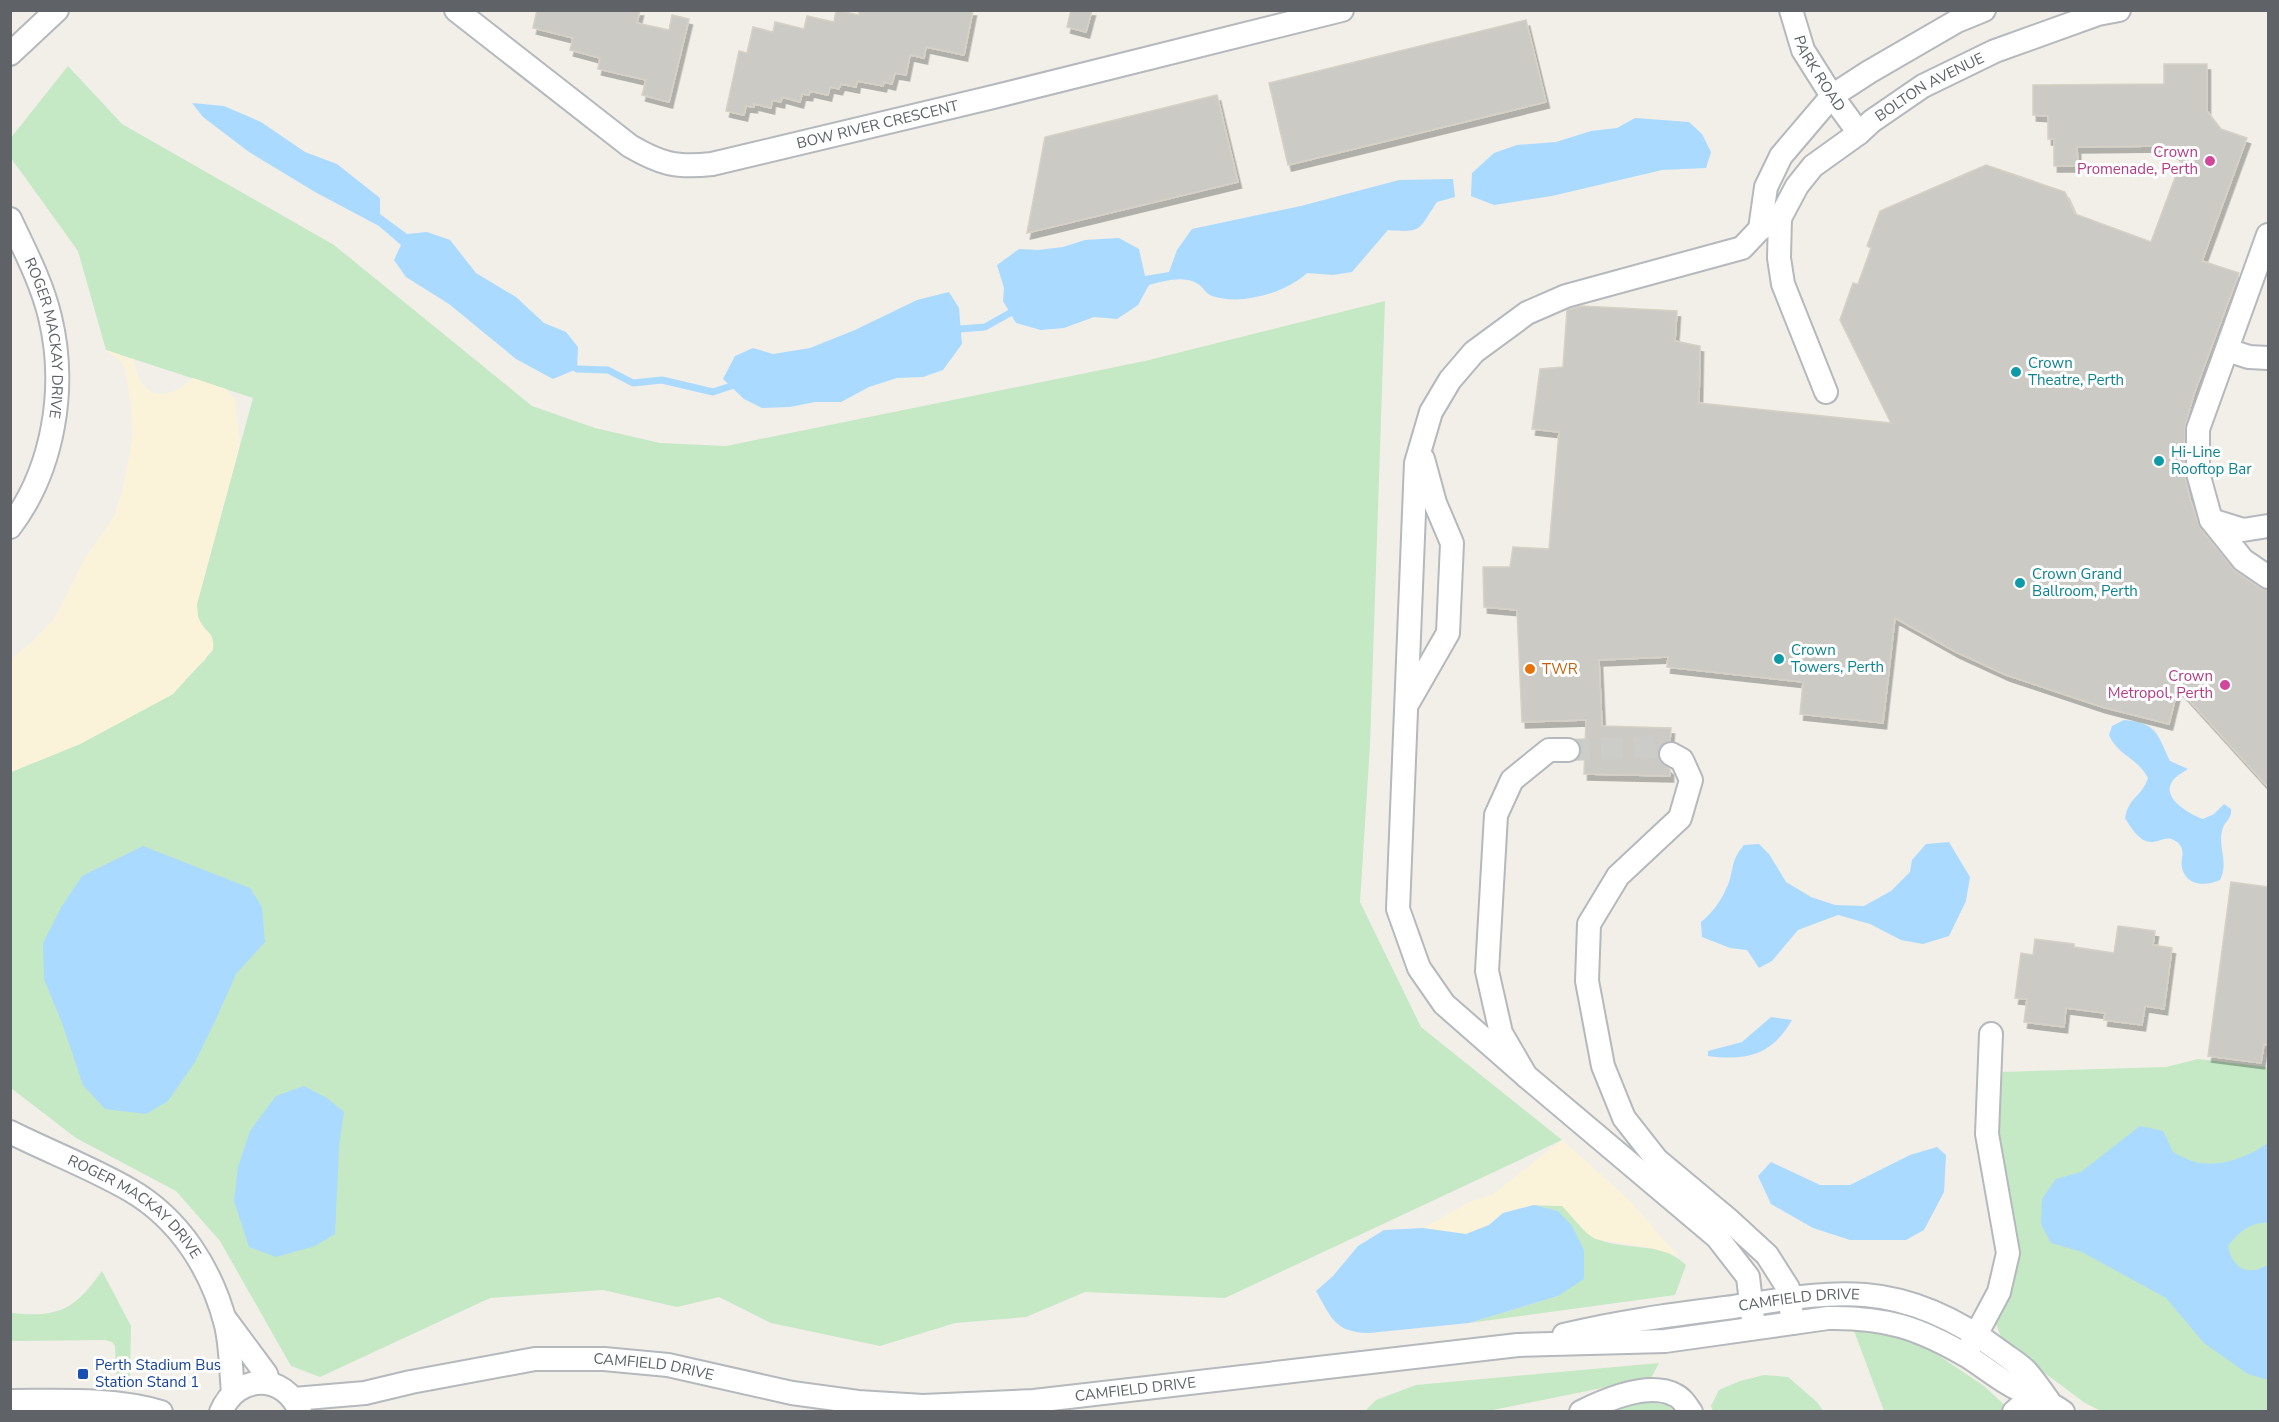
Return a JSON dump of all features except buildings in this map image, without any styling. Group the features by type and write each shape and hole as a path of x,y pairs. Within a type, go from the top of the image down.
{"street":[{"path":"10,54 57,10"},
{"name":"BOW RIVER CRESCENT","path":"456,10 630,146 668,165 687,167 712,164 959,105 1310,14 1342,10"},
{"name":"PARK ROAD","path":"1791,10 1803,50 1858,133"},
{"path":"1754,1328 1748,1277 1717,1238 1444,1004 1419,968 1398,909 1416,463 1431,412 1450,380 1474,352 1527,313 1566,296 1742,248 1770,223 1766,188 1773,170 1790,143 1832,96 1957,21 1984,10"},
{"name":"BOLTON AVENUE","path":"1826,392 1783,284 1770,223 1813,166 1923,86 1959,67 1995,51 2098,14 2119,10"},
{"name":"ROGER MACKAY DRIVE","path":"10,219 17,242 40,283 50,316 57,357 56,399 50,440 40,471 21,512 10,527"},
{"path":"2268,235 2198,429 2198,473 2211,520 2243,560 2268,577"},
{"path":"2227,350 2249,357 2268,358"},
{"path":"1406,705 1448,633 1452,543 1435,503 1421,449"},
{"path":"2211,520 2243,530 2268,526"},
{"path":"1526,1076 1501,1033 1487,970 1496,815 1512,780 1549,750 1568,750"},
{"path":"1671,754 1682,760 1691,780 1680,818 1618,876 1589,924 1587,981 1603,1065 1624,1118 1657,1160 1731,1221 1767,1256 1788,1288 1793,1323"},
{"path":"1965,1355 1998,1292 2008,1253 1986,1134 1991,1034"},
{"name":"ROGER MACKAY DRIVE","path":"10,1132 130,1190 157,1209 200,1259 215,1289 223,1316"},
{"name":"CAMFIELD DRIVE","path":"1518,1345 1611,1323 1790,1299 1864,1295 1895,1300 1952,1320 1976,1333 2025,1370 2056,1407"},
{"path":"223,1316 266,1374 269,1383"},
{"path":"222,1406 226,1326 223,1316"},
{"name":"CAMFIELD DRIVE","path":"365,1393 535,1359 604,1359 668,1365 792,1393 858,1402 923,1406 964,1405 1034,1401 1518,1345 1665,1341 1828,1318 1881,1320 1931,1335 2013,1386 2056,1407"},
{"path":"222,1406 250,1384 269,1383 288,1392 297,1405 365,1393"},
{"path":"1581,1412 1605,1400 1633,1393 1663,1391 1683,1400 1691,1412"},
{"path":"338,1412 365,1393"},
{"path":"10,1401 97,1401 135,1404 161,1412"},
{"path":"2014,1412 2022,1405 2056,1407"}],"green space":[{"path":"68,66 122,124 334,245 532,406 595,428 660,443 726,446 1145,361 1385,301 1370,745 1360,902 1421,1027 1562,1140 1225,1298 1085,1292 1026,1317 955,1323 880,1346 771,1323 719,1297 677,1307 603,1290 490,1298 320,1377 291,1366 220,1241 176,1191 76,1138 11,1088 11,772 80,744 173,694 206,659 203,626 198,618 197,604 253,398 106,350 78,251 11,158 10,139"},
{"path":"2198,1059 2268,1067 2268,1411 2101,1411 2085,1403 2003,1342 1996,1324 2015,1276 2019,1251 1996,1121 2002,1072 2166,1067"},
{"path":"1534,1205 1563,1206 1588,1234 1600,1240 1651,1249 1675,1257 1686,1265 1675,1295 1469,1323 1558,1296 1557,1211"},
{"path":"102,1271 131,1326 130,1378 116,1378 115,1346 112,1342 105,1340 11,1341 11,1313 42,1314 64,1308 83,1295"},
{"path":"1854,1331 1902,1335 1926,1347 1984,1386 2011,1411 1884,1411"},
{"path":"1659,1363 1651,1378 1488,1411 1364,1412 1376,1400 1416,1385"},
{"path":"1764,1375 1788,1377 1817,1402 1823,1411 1713,1411 1711,1406 1719,1390 1740,1381"},
{"path":"1642,1401 1667,1405 1674,1411 1610,1412 1616,1407"}],"sand":[{"path":"106,350 134,360 141,381 150,391 163,394 175,391 193,378 226,389 235,400 240,444 197,604 199,619 213,639 213,650 173,694 80,744 11,772 11,659 33,641 54,619 85,558 114,517 123,488 133,435 131,408 126,372 120,361"},
{"path":"1562,1140 1628,1199 1678,1256 1652,1248 1595,1239 1562,1206 1534,1205 1503,1213 1489,1225 1466,1234 1423,1228 1472,1201 1492,1195"}],"water":[{"path":"192,103 224,106 261,122 305,152 337,164 380,198 380,214 407,234 427,232 450,240 476,273 516,297 544,323 566,332 578,347 577,369 553,379 516,359 449,304 406,277 394,260 401,245 379,226 315,192 249,152 203,117"},
{"path":"1635,118 1689,122 1702,134 1711,152 1706,168 1662,170 1552,196 1494,205 1471,196 1472,173 1494,153 1517,145 1556,142 1591,131 1617,128"},
{"path":"1453,179 1455,197 1437,202 1422,224 1414,230 1388,230 1352,272 1333,275 1307,273 1275,292 1236,299 1212,296 1192,281 1180,279 1167,281 1149,285 1138,305 1117,319 1094,317 1064,328 1041,330 1016,323 1003,301 1004,288 997,265 1019,249 1038,250 1063,247 1085,240 1119,238 1139,249 1145,276 1169,272 1177,250 1192,229 1301,206 1399,180"},
{"path":"949,292 959,308 962,344 943,370 923,377 897,378 869,387 841,402 815,402 790,407 762,408 744,399 723,379 735,356 753,348 773,354 810,348 855,330 917,300"},
{"path":"2124,720 2150,727 2159,737 2170,761 2188,769 2170,785 2172,798 2183,809 2203,819 2214,814 2224,804 2231,809 2222,831 2224,867 2220,880 2204,884 2188,879 2182,868 2182,848 2177,842 2167,838 2155,842 2147,841 2135,833 2125,818 2129,805 2148,778 2139,766 2117,748 2109,735 2112,726"},
{"path":"1949,842 1970,877 1966,901 1949,936 1923,944 1901,940 1870,924 1838,915 1798,930 1772,961 1759,968 1747,950 1730,948 1702,937 1701,922 1722,897 1736,857 1744,845 1759,844 1769,854 1786,882 1811,897 1835,905 1864,906 1891,891 1910,872 1912,860 1926,844"},
{"path":"143,846 250,888 262,907 265,942 236,974 195,1062 168,1101 146,1114 105,1109 83,1085 44,979 43,943 62,906 82,876"},
{"path":"1771,1017 1792,1020 1776,1041 1767,1048 1746,1056 1708,1056 1708,1051 1742,1042"},
{"path":"304,1086 327,1098 344,1112 339,1146 335,1234 315,1246 276,1257 249,1247 234,1201 238,1167 250,1131 276,1096"},
{"path":"2140,1126 2163,1131 2173,1152 2192,1161 2205,1163 2215,1164 2234,1160 2268,1143 2268,1223 2256,1224 2245,1229 2228,1246 2234,1261 2242,1269 2254,1270 2268,1265 2268,1380 2248,1374 2204,1343 2166,1298 2082,1252 2051,1243 2041,1224 2042,1199 2056,1179 2081,1172"},
{"path":"1937,1147 1946,1155 1944,1192 1924,1230 1906,1240 1850,1240 1813,1228 1771,1204 1758,1176 1771,1162 1820,1185 1850,1185 1910,1155"},
{"path":"1534,1205 1558,1211 1572,1226 1584,1250 1584,1279 1558,1296 1469,1323 1369,1333 1341,1327 1330,1316 1316,1291 1333,1276 1358,1246 1384,1230 1423,1228 1466,1234 1489,1225 1503,1213"}],"waterway":[{"path":"960,329 985,327 1010,313"},
{"path":"577,369 608,370 633,383 662,380 713,392 731,386"}],"tunnel":[{"path":"1568,750 1658,747 1671,754"}],"place":[{"name":"Crown Promenade, Perth","path":"2210,161"},
{"name":"Crown Theatre, Perth","path":"2016,372"},
{"name":"Hi-Line Rooftop Bar","path":"2159,461"},
{"name":"Crown Grand Ballroom, Perth","path":"2020,583"},
{"name":"Crown Towers, Perth","path":"1779,659"},
{"name":"TWR","path":"1530,669"},
{"name":"Crown Metropol, Perth","path":"2225,685"},
{"name":"Perth Stadium Bus Station Stand 1","path":"83,1374"}]}
